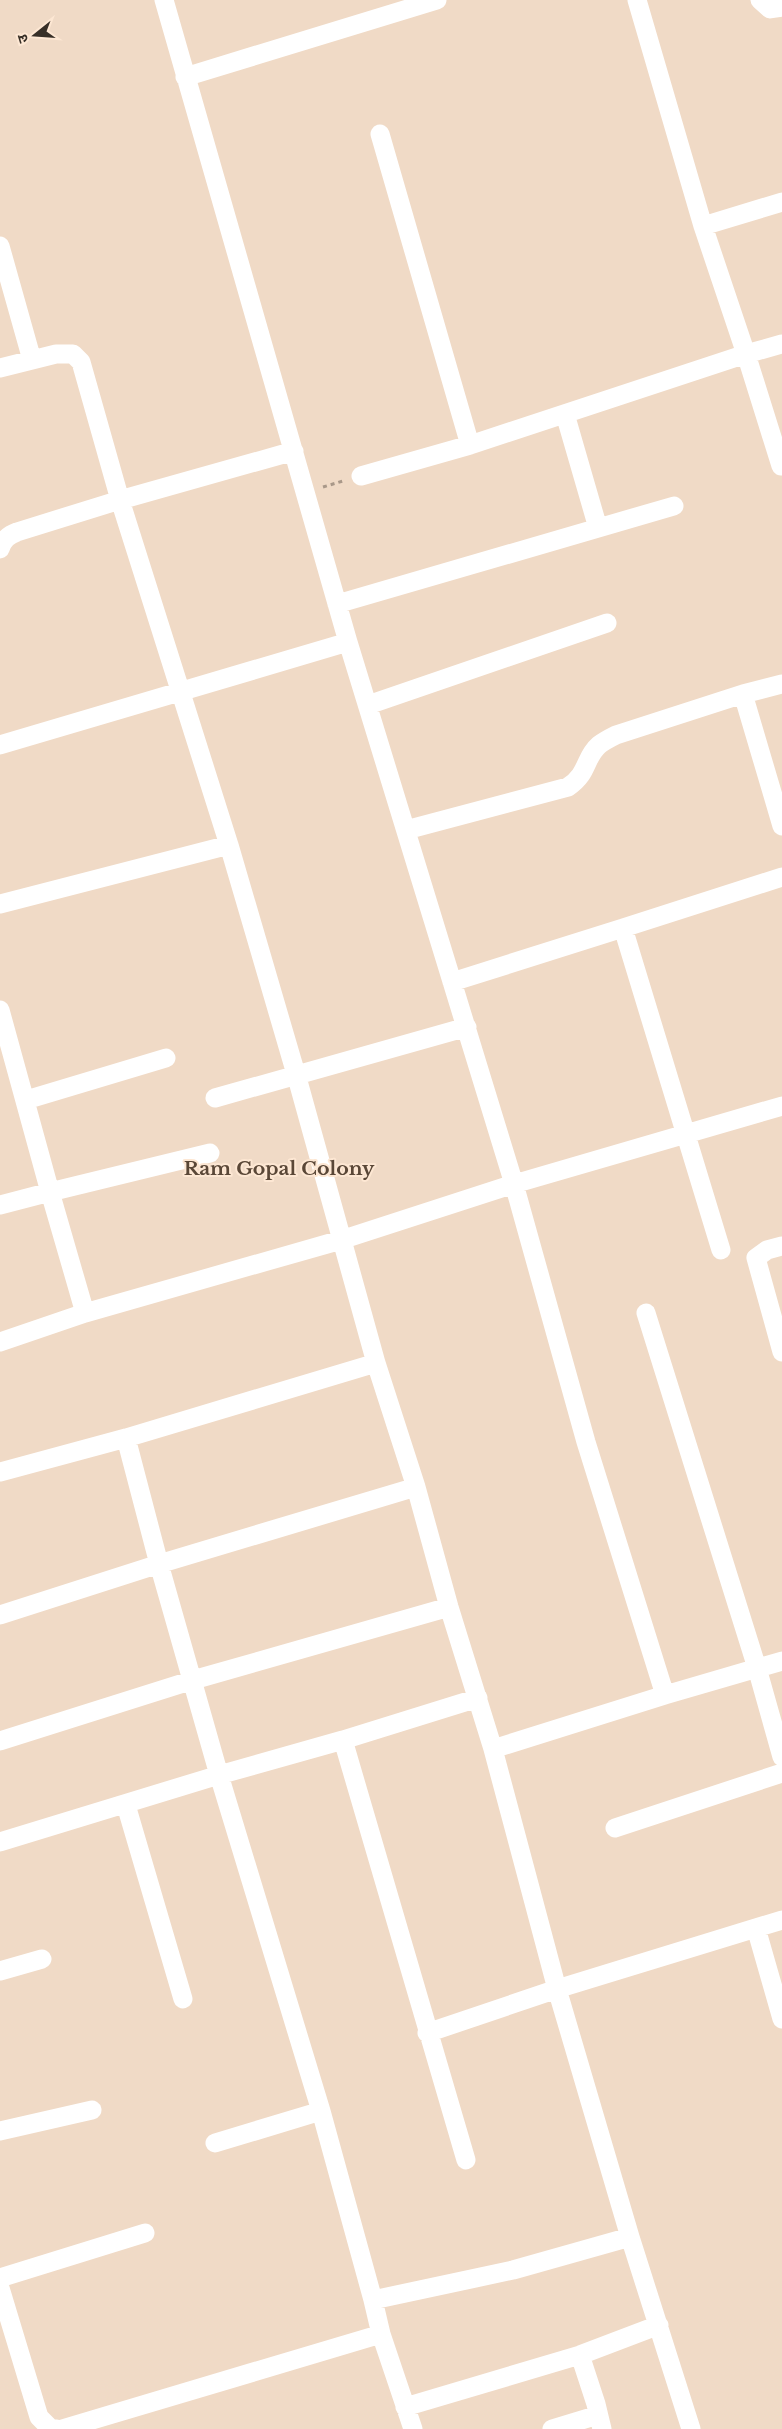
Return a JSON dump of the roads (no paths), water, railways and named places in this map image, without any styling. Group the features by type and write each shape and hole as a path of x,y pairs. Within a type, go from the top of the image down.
{"street":[{"path":"164,0 348,642 467,1027 514,1184 586,1442 665,1695"},
{"path":"185,77 437,0"},
{"path":"637,0 703,226 781,466"},
{"path":"760,0 770,9 782,7"},
{"path":"380,134 470,445"},
{"path":"703,226 782,202"},
{"path":"0,246 32,360"},
{"path":"361,476 470,445 746,354 782,344"},
{"path":"0,368 56,354 73,354 81,362 120,500 229,845 296,1074 376,1363 416,1487 448,1607 493,1749 557,1989 630,2237 691,2429"},
{"path":"565,414 598,528"},
{"path":"0,548 9,535 17,532 120,500 294,451"},
{"path":"337,604 674,506"},
{"path":"368,705 607,624"},
{"path":"0,745 348,642"},
{"path":"406,830 568,787 585,770 597,746 611,738 743,694 782,684"},
{"path":"743,694 782,826"},
{"path":"0,904 229,845"},
{"path":"452,982 782,877"},
{"path":"623,928 721,1250"},
{"path":"0,1010 7,1055 26,1100 85,1313"},
{"path":"215,1098 467,1027"},
{"path":"26,1100 166,1058"},
{"path":"0,1342 85,1313 341,1240 514,1184 782,1106"},
{"path":"0,1205 210,1153"},
{"path":"782,1246 767,1250 756,1258 782,1352"},
{"path":"646,1313 757,1668 782,1757"},
{"path":"0,1472 126,1438 376,1363"},
{"path":"126,1438 159,1564 219,1775 321,2111 381,2334 413,2429"},
{"path":"0,1615 159,1564 416,1487"},
{"path":"0,1741 193,1680 448,1607"},
{"path":"493,1749 665,1695 782,1661"},
{"path":"0,1842 478,1698"},
{"path":"343,1740 427,2033 466,2160"},
{"path":"615,1828 782,1774"},
{"path":"126,1805 183,1999"},
{"path":"427,2033 557,1989 782,1920"},
{"path":"756,1928 782,2018"},
{"path":"0,1971 42,1958"},
{"path":"0,2131 92,2110"},
{"path":"215,2143 321,2111"},
{"path":"0,2278 145,2233"},
{"path":"373,2300 513,2270 630,2237"},
{"path":"0,2288 39,2417 51,2429 57,2429"},
{"path":"405,2407 580,2354 659,2325"},
{"path":"62,2429 381,2334"},
{"path":"552,2429 600,2422 580,2354"}],"district":[{"name":"Ram Gopal Colony","path":"279,1168"}]}
